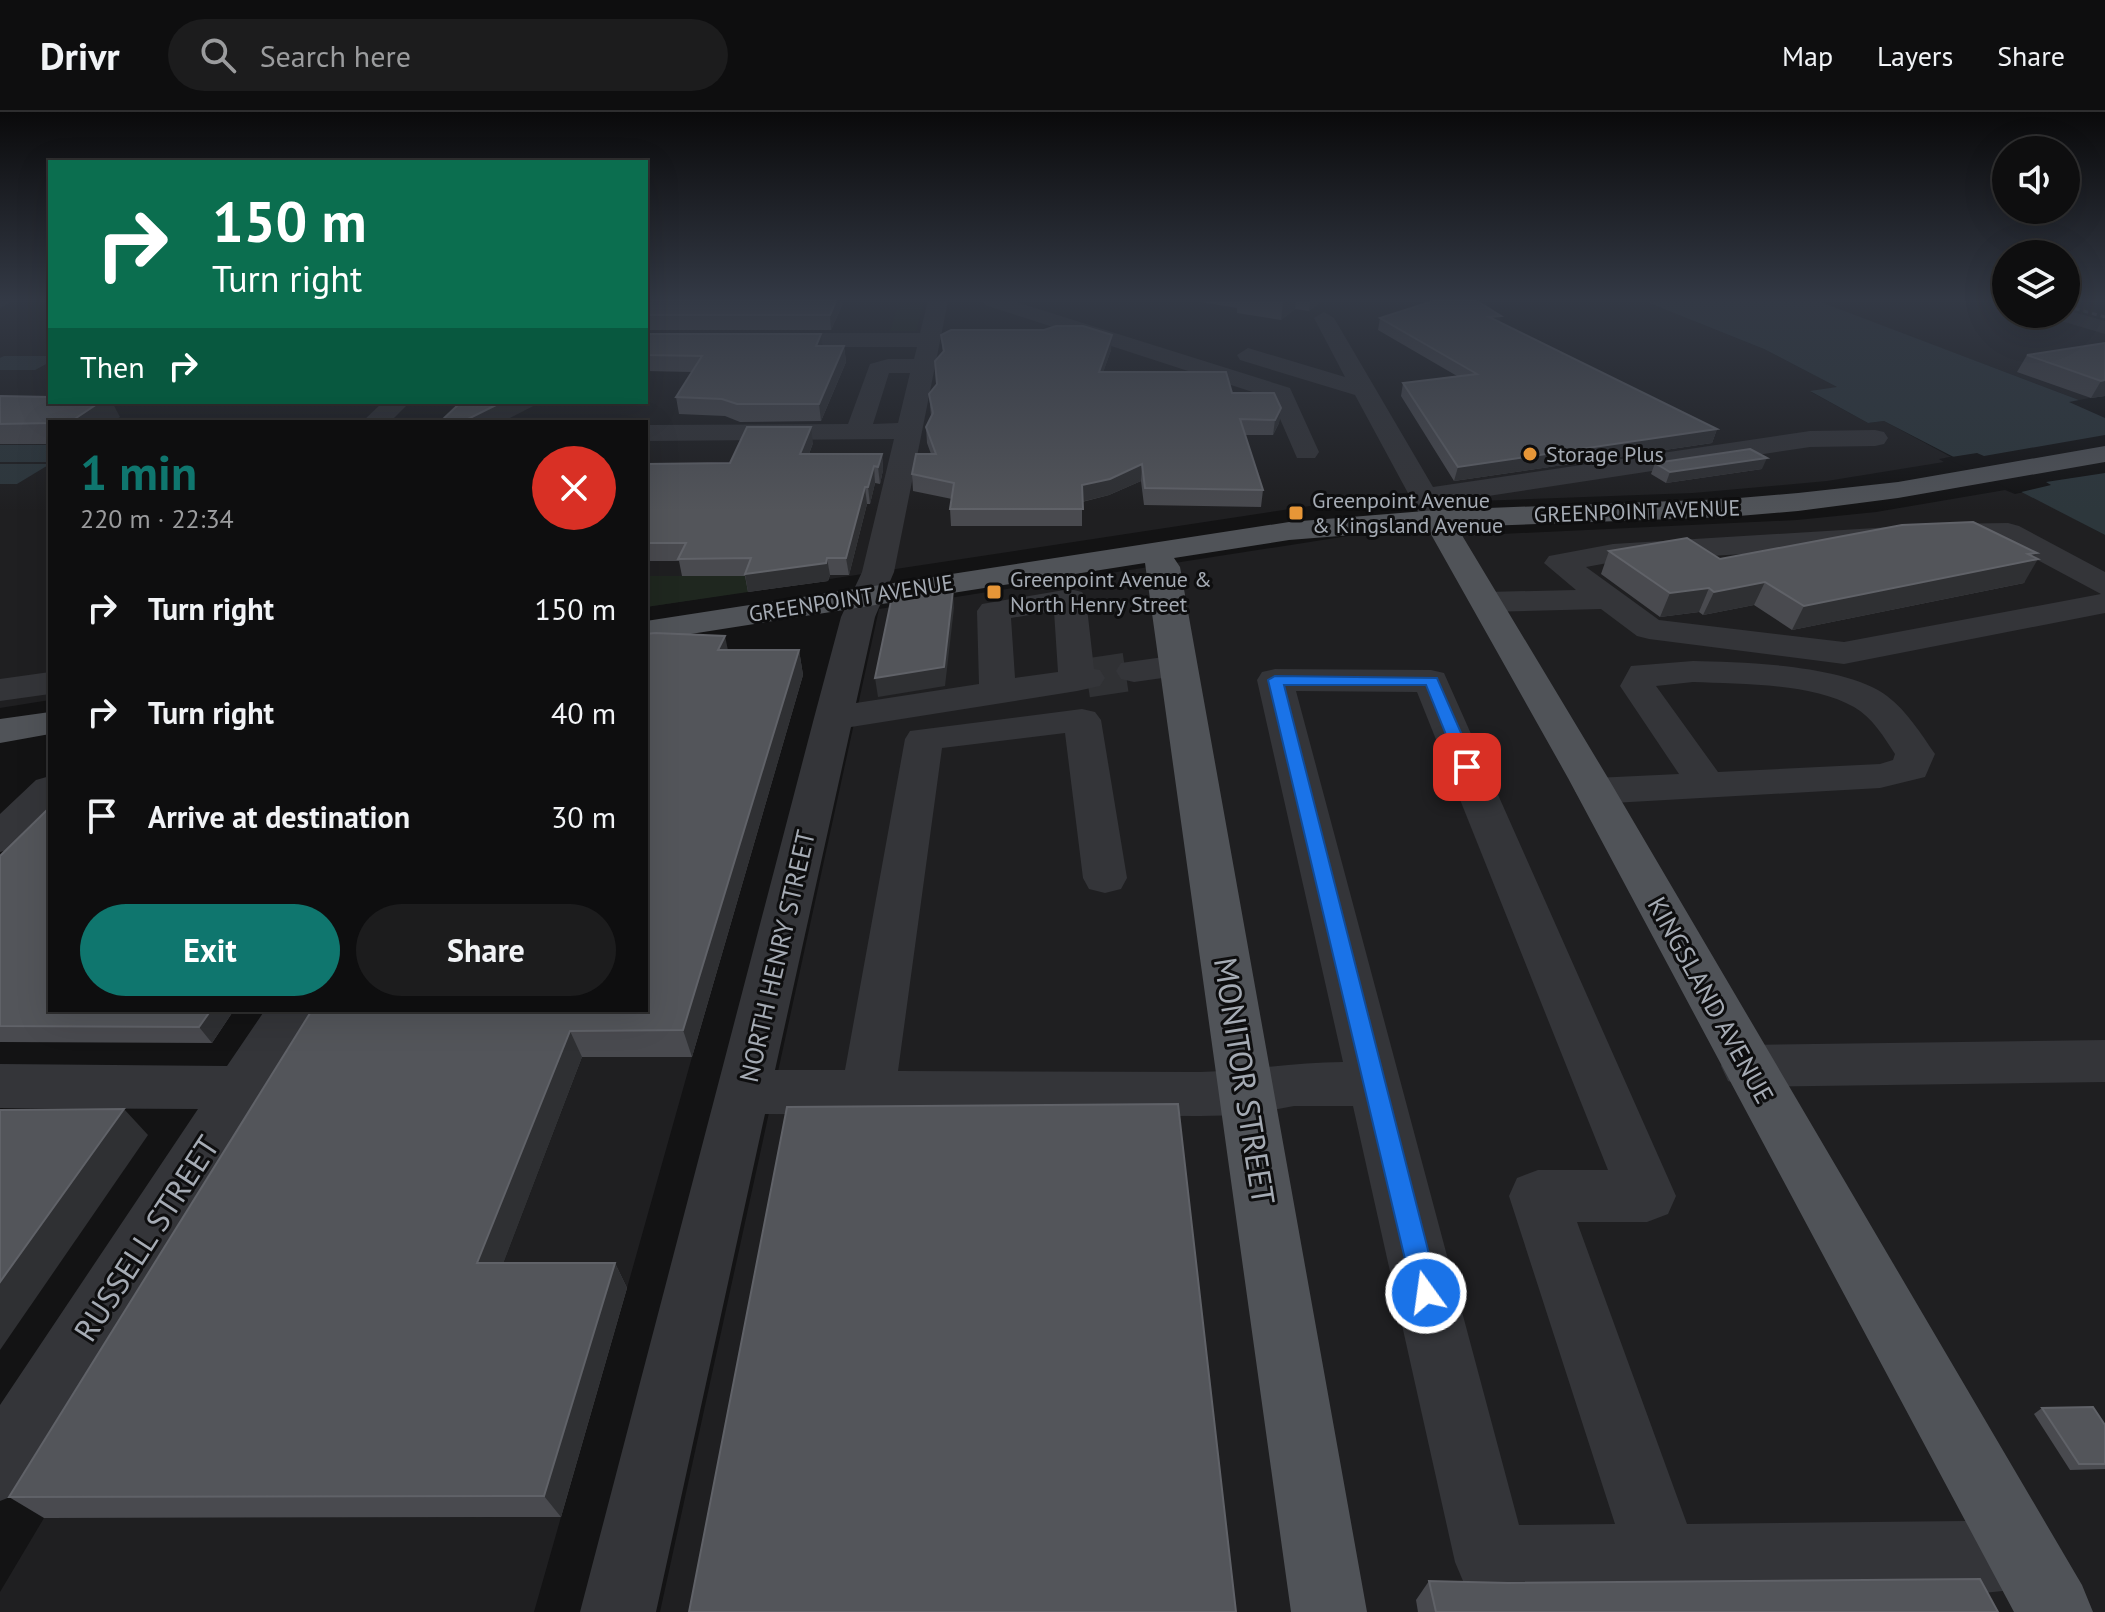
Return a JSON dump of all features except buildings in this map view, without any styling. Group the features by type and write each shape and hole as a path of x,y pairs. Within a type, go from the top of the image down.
{"main road":[{"name":"GREENPOINT AVENUE","path":"648,631 1430,507 1667,511 1773,504 1866,494 2105,454"},
{"name":"KINGSLAND AVENUE","path":"1430,507 1595,791 2038,1582"},
{"name":"MONITOR STREET","path":"1154,552 1164,567 1156,668 1247,1093 1329,1612"},
{"path":"0,731 48,723"}],"street":[{"path":"858,432 877,371"},
{"name":"NORTH HENRY STREET","path":"618,1612 833,718 858,617 878,572 924,371"},
{"path":"1212,371 1281,393 1306,452"},
{"path":"1302,371 1364,390"},
{"name":"KINGSLAND AVENUE","path":"1353,371 1430,507"},
{"path":"377,420 396,404"},
{"path":"648,433 911,431"},
{"name":"GREENPOINT AVENUE","path":"1430,507 1473,491 1810,439 1875,438"},
{"path":"2105,585 2008,532 1940,533 1613,553 1560,563 1649,629 1844,653 2105,603"},
{"path":"833,718 1082,679 1070,599 994,611 998,692"},
{"path":"1486,602 1607,599"},
{"path":"1595,791 1707,786 1880,776 1911,768 1915,754 1891,718 1868,699 1842,687 1805,680 1667,671 1644,674 1638,686 1707,786"},
{"path":"1664,1561 1538,1196 1647,1196 1431,681 1275,680 1492,1562 1664,1561 1965,1558 2038,1582"},
{"path":"0,690 48,683"},
{"path":"868,1093 924,739 1082,720 1105,878"},
{"path":"0,838 48,791"},
{"name":"RUSSELL STREET","path":"0,1466 291,1012"},
{"path":"1747,1066 2105,1061"},
{"path":"744,1092 1247,1093 1294,1084 1374,1084"},
{"path":"0,1086 242,1088"}],"shaded area":[{"path":"0,371 48,371 48,404 648,404 648,371 1806,371 1839,388 1811,392 1868,423 1884,421 1951,457 1939,459 1944,462 1827,481 1693,493 1477,501 1462,489 1389,494 648,607 648,420 48,420 48,700 0,708"},
{"path":"1806,371 2003,371 2079,400 2069,402 2105,418 2105,535 1884,421 1868,423 1810,391 1837,387"},
{"path":"2002,371 2105,371 2105,395 2079,400"},
{"path":"0,445 48,445 48,462 0,462"},
{"path":"0,464 48,464 17,484 0,484"},
{"path":"2005,490 2015,494 2024,492 2105,535 2105,1612 660,1612 879,609 1348,536 1501,534 1797,520 1876,512"},
{"path":"650,576 754,576 748,592 648,607"},
{"path":"582,1057 692,1057 627,1288 494,1288"},
{"path":"561,1517 534,1612 0,1612 0,1592 44,1518"}],"pier":[{"path":"2105,435 2105,473 2046,482 2051,485 2017,493 1945,458 1977,453 1984,456"}],"tunnel":[{"path":"1087,678 1134,671"}],"place":[{"name":"Storage Plus","path":"1530,454"},
{"name":"Greenpoint Avenue & Kingsland Avenue","path":"1296,513"},
{"name":"Greenpoint Avenue & North Henry Street","path":"994,592"}],"route":[{"path":"1426,1293 1275,680 1431,681 1467,767"}]}
